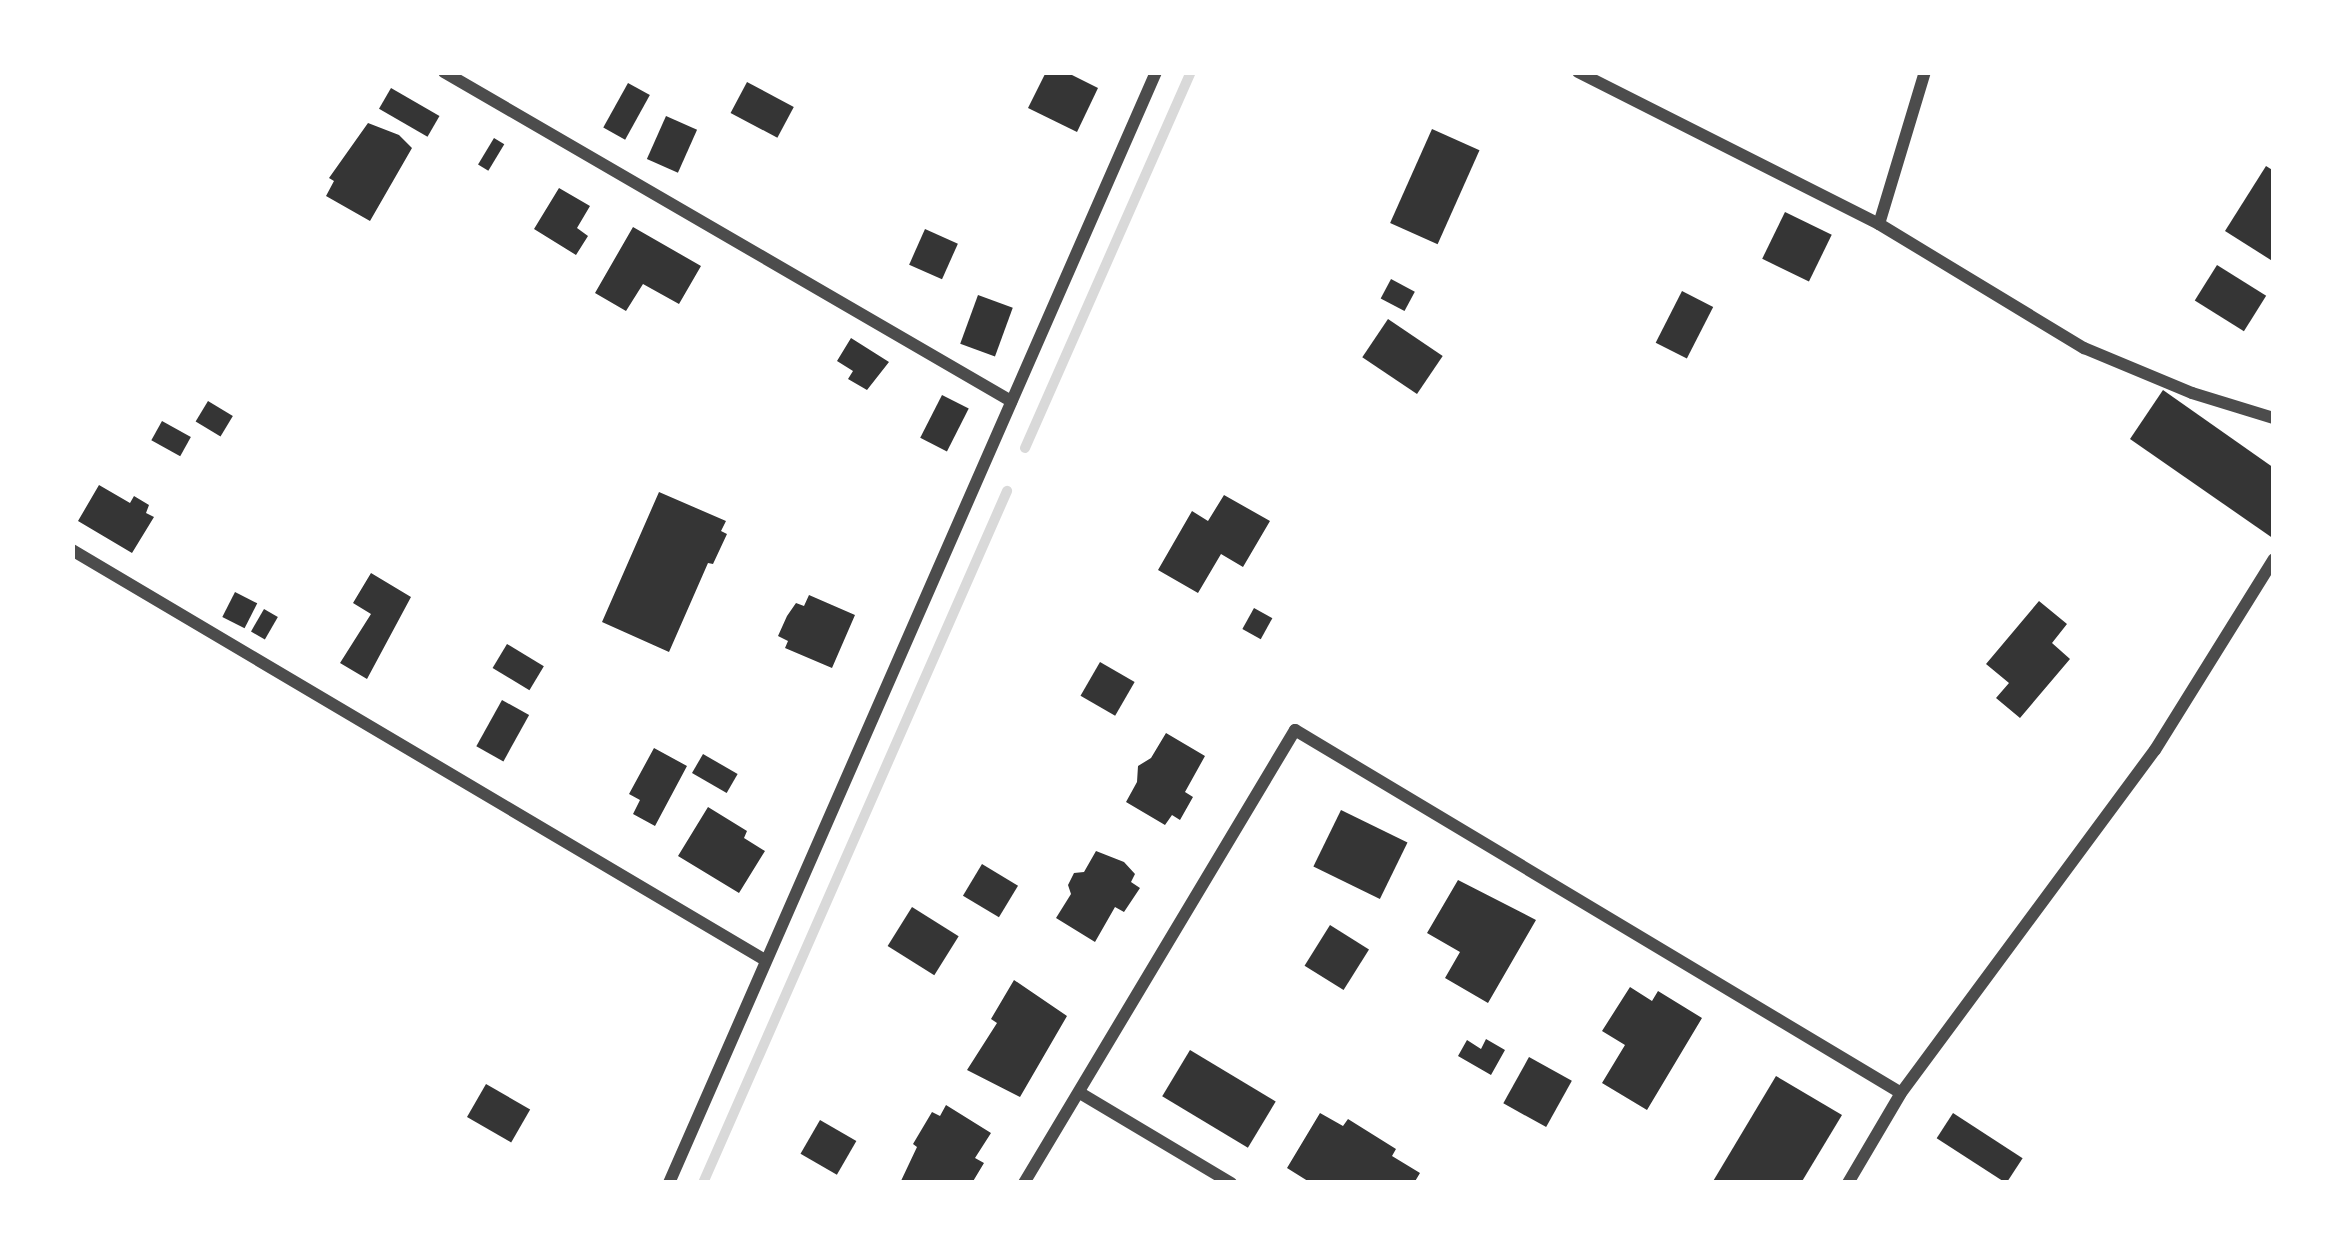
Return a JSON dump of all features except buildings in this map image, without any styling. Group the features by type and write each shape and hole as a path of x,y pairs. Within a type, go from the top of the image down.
{"street":[{"path":"444,72 1011,400"},
{"path":"668,1183 1156,72"},
{"path":"1578,72 1880,224 2084,348 2192,393 2274,418"},
{"path":"1880,224 1925,72"},
{"path":"72,550 765,959"},
{"path":"1848,1183 1901,1093 2155,750 2274,559"},
{"path":"1024,1183 1295,730 1901,1093"},
{"path":"1080,1093 1231,1183"}],"waterway":[{"path":"1025,448 1191,72"},
{"path":"703,1183 1007,491"}]}
